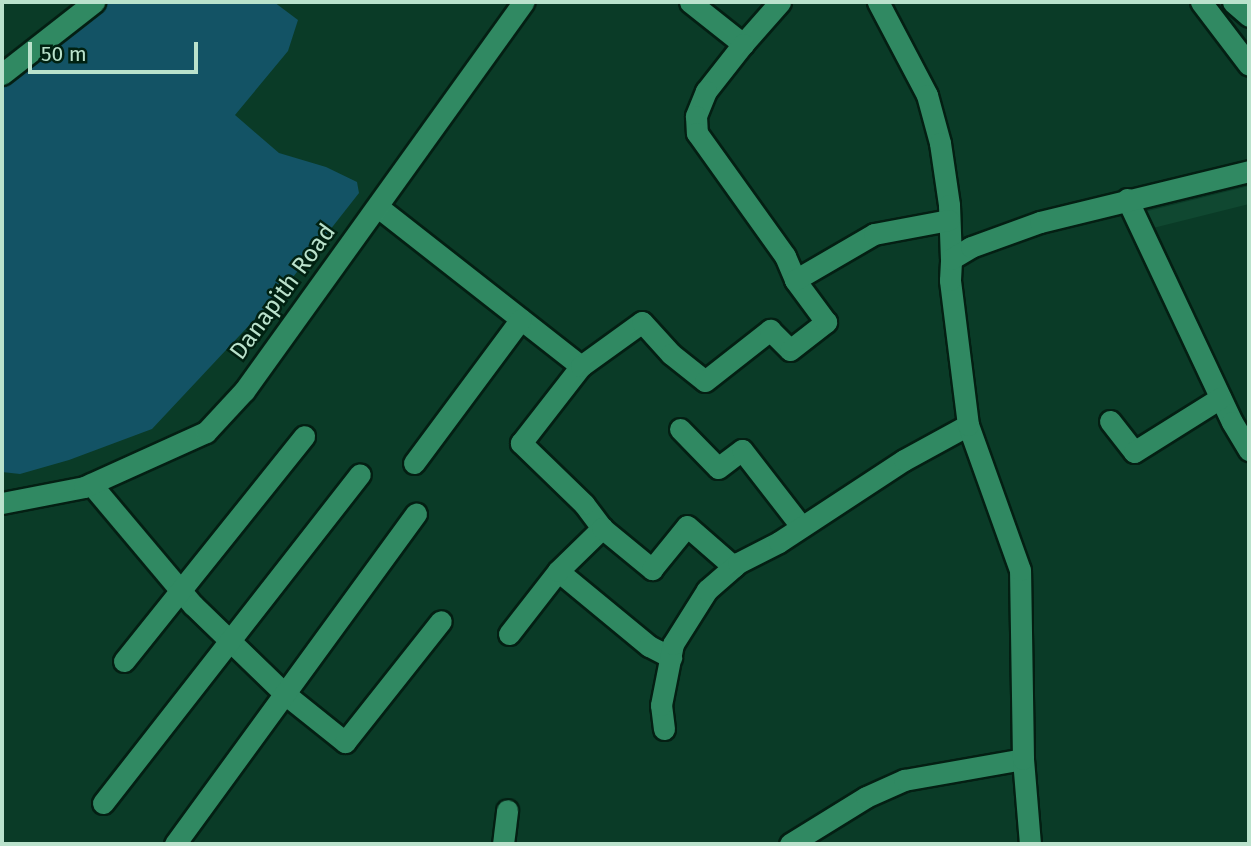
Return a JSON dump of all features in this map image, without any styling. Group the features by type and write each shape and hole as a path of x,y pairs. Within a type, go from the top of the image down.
{"street":[{"path":"2,74 94,2"},
{"name":"Danapith Road","path":"2,503 91,484 206,432 244,390 524,2"},
{"path":"690,2 743,44"},
{"path":"734,566 687,526 652,569 602,528 584,504 521,443 582,366 642,322 671,354 705,381 770,330 790,350 825,321 795,280 785,256 696,133 696,116 706,91 780,2"},
{"path":"877,2 927,95 940,143 949,220 950,280 968,425 1020,570 1023,759 1030,844"},
{"path":"1201,2 1249,65"},
{"path":"1233,2 1249,16"},
{"path":"951,259 971,247 1040,222 1249,171"},
{"path":"1127,199 1220,398 1249,450"},
{"path":"378,207 582,366"},
{"path":"795,280 874,234 949,220"},
{"path":"414,464 521,319"},
{"path":"1110,421 1134,452 1220,398"},
{"path":"664,729 662,705 673,644 707,590 734,566 904,460 968,425"},
{"path":"680,429 718,468 742,450 801,526"},
{"path":"124,662 304,436"},
{"path":"103,803 232,642 360,474"},
{"path":"91,484 181,591 285,694 345,742 441,621"},
{"path":"175,844 416,514"},
{"path":"509,634 558,571 602,528"},
{"path":"558,571 649,646 671,657"},
{"path":"790,844 866,797 904,780 1023,759"},
{"path":"503,844 507,810"}],"shaded area":[{"path":"1249,186 1249,204 1145,230 1144,212"}],"building":[{"path":"107,2 274,2 298,20 288,51 235,115 279,153 326,167 357,182 359,193 286,286 152,429 69,460 20,474 2,472 2,87 10,84 102,12"}]}
